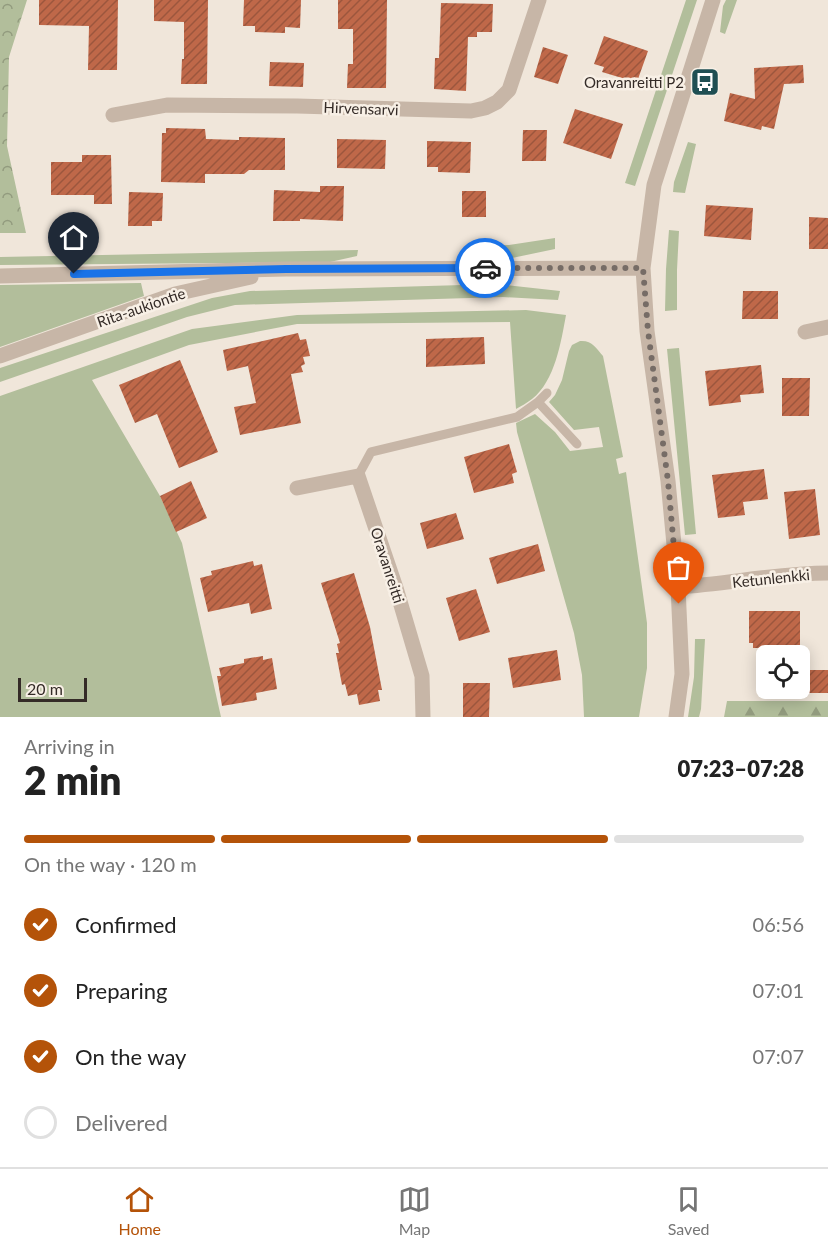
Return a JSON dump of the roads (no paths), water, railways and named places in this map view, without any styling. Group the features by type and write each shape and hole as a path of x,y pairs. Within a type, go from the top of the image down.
{"street":[{"name":"Hirvensarvi","path":"113,115 167,105 471,111 485,108 497,102 509,90 539,0"},
{"path":"676,717 682,674 678,587 668,481 648,331 643,268 654,185 713,0"},
{"name":"Rita-aukiontie","path":"0,276 286,269 643,268"},
{"name":"Rita-aukiontie","path":"0,356 175,294 286,269"},
{"path":"805,333 828,327"},
{"path":"297,488 358,476"},
{"name":"Oravanreitti","path":"358,476 396,588 422,676 423,717"},
{"name":"Ketunlenkki","path":"678,587 804,573 828,573"}],"lane":[{"path":"358,476 371,452 517,417 548,393"},
{"path":"538,402 577,444"}],"place":[{"name":"Oravanreitti P2","path":"705,82"}]}
